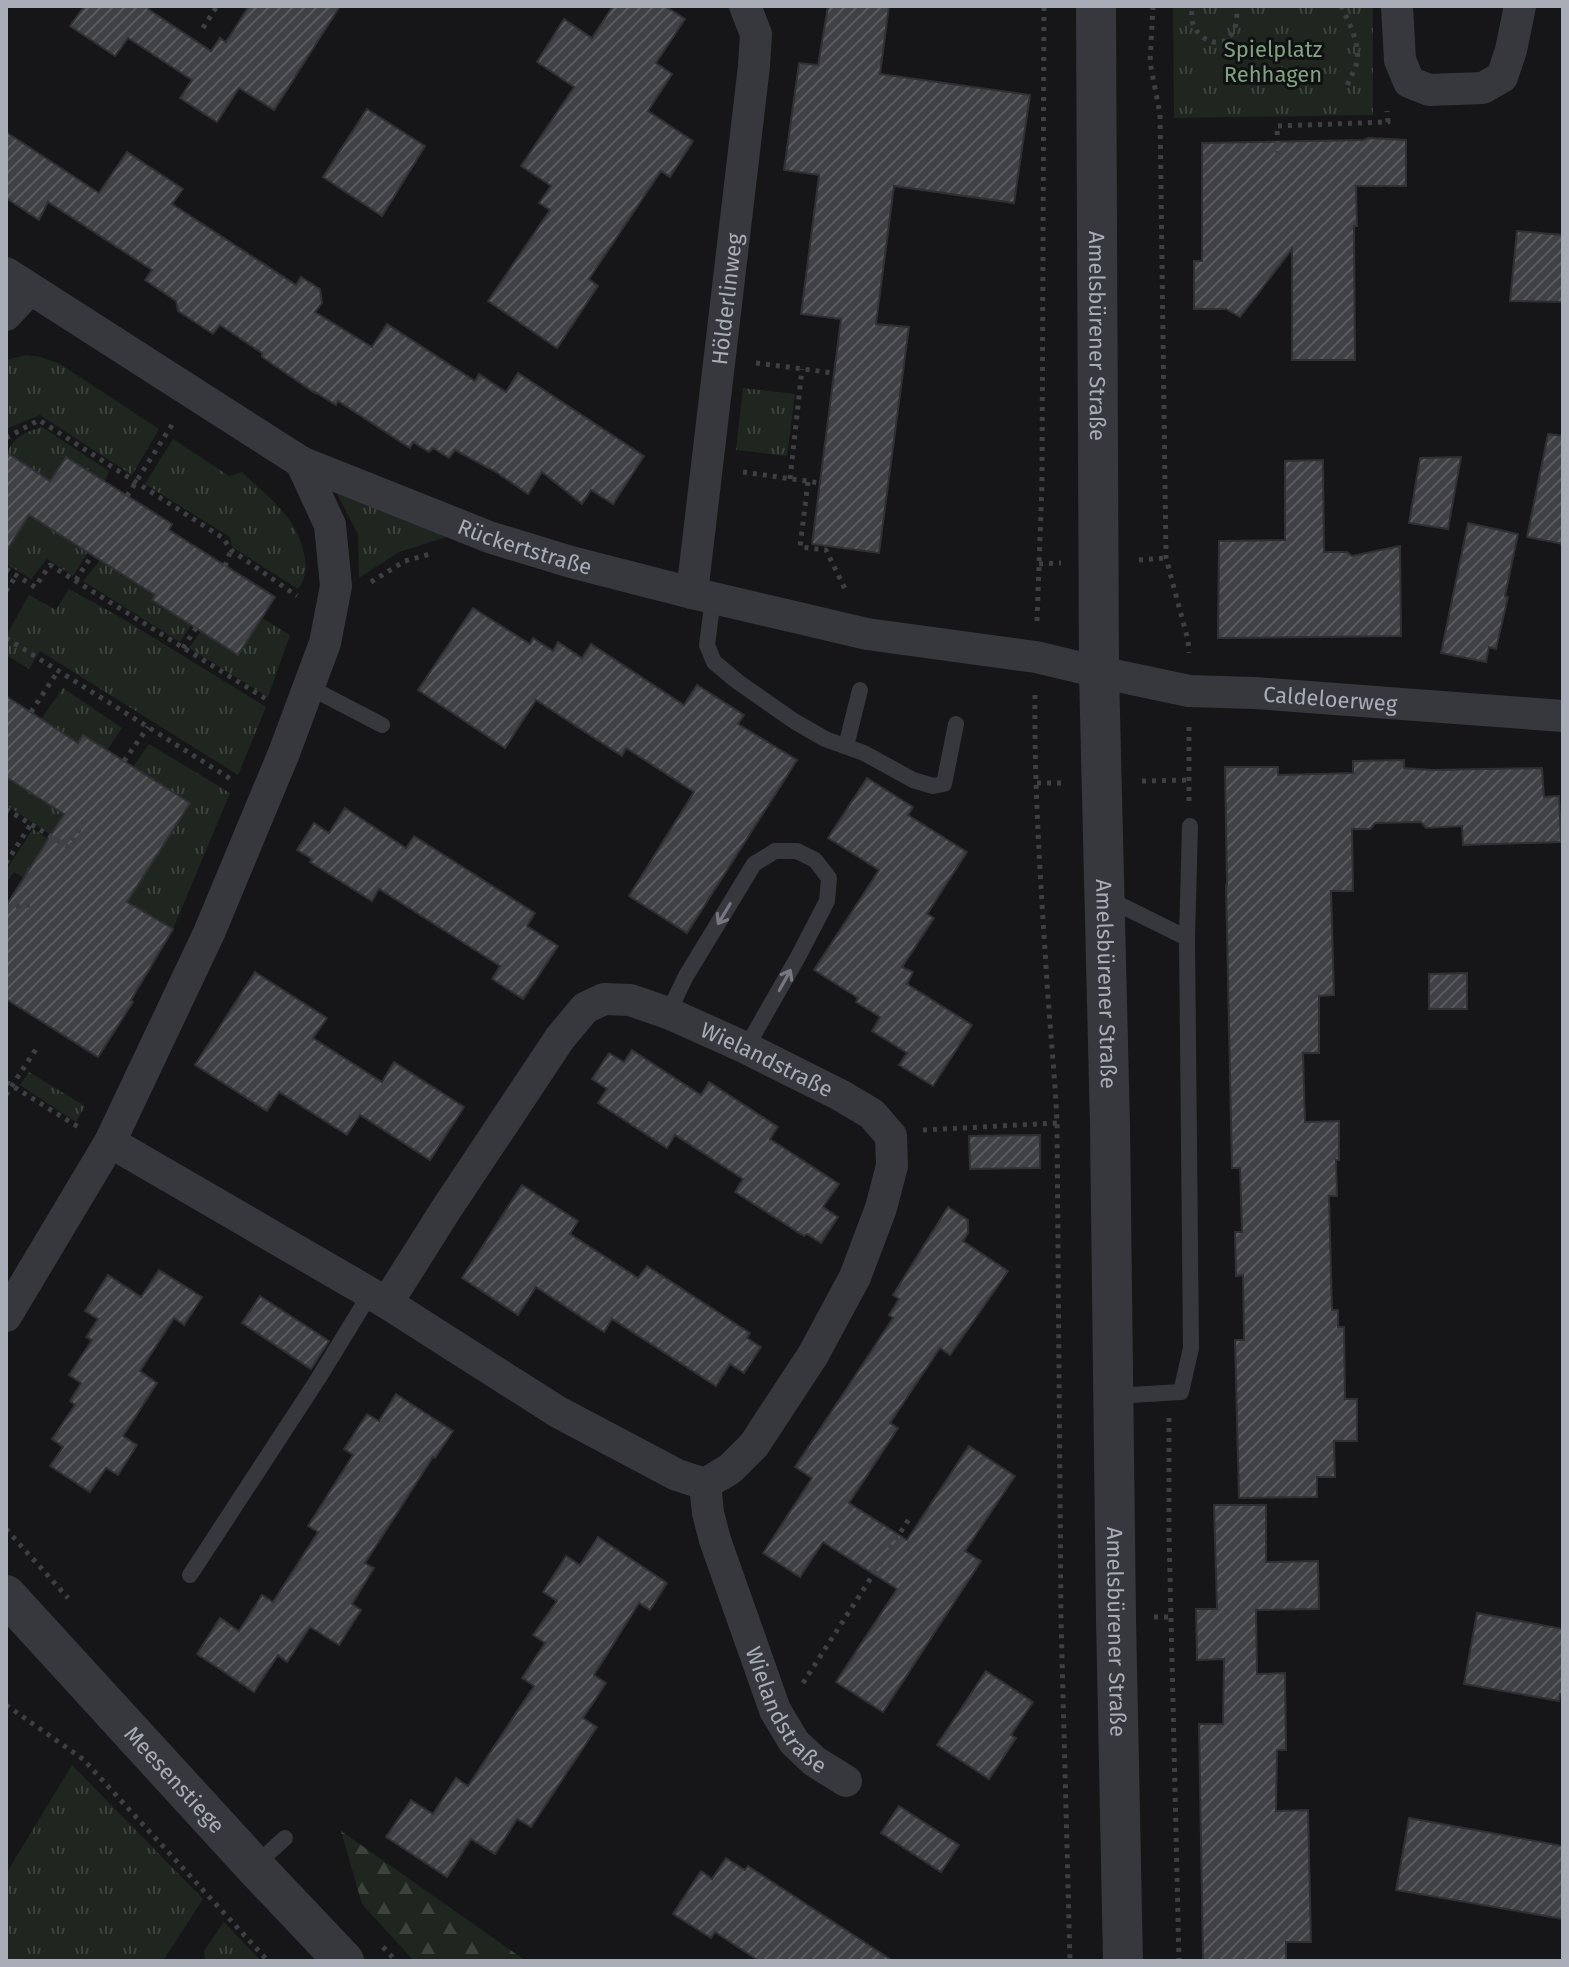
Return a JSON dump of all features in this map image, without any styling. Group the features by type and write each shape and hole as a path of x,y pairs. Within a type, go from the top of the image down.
{"street":[{"name":"Hölderlinweg","path":"702,596 706,467 754,66 756,34 745,6"},
{"name":"Amelsbürener Straße","path":"1096,6 1099,672 1123,1961"},
{"path":"1397,6 1400,60 1409,82 1429,90 1483,88 1502,77 1520,6"},
{"name":"Rückertstraße","path":"18,281 301,462 489,537 702,596 867,634 1036,657 1099,672"},
{"path":"6,315 18,281"},
{"path":"6,1316 110,1142 226,896 325,643 336,586 330,525 301,462"},
{"name":"Caldeloerweg","path":"1099,672 1189,691 1255,693 1563,716"},
{"name":"Wielandstraße","path":"378,1298 445,1211 560,1038 585,1008 604,999 630,1000 668,1013 746,1048 872,1114 891,1136"},
{"path":"110,1142 378,1298 558,1412 677,1475 705,1484 730,1469 754,1445 813,1355 855,1277 881,1208 892,1166 891,1136"},
{"name":"Wielandstraße","path":"705,1484 715,1540 780,1718 794,1742 814,1761 846,1781"},
{"name":"Meesenstiege","path":"6,1595 344,1961"}],"lane":[{"path":"702,596 707,645 714,662 794,721 825,739 887,765 913,780 933,786 944,784 956,724"},
{"path":"309,687 382,725"},
{"path":"846,746 860,690"},
{"path":"1114,1396 1181,1392 1191,1348 1187,938 1190,826"},
{"path":"668,1013 686,976 754,864 775,851 797,851 815,860 829,878 827,901 746,1048"},
{"path":"1105,898 1187,938"},
{"path":"190,1575 318,1379 378,1298"},
{"path":"254,1866 285,1838"}],"path":[{"path":"203,28 217,6"},
{"path":"1044,6 1037,783 1057,1123 1061,1619 1070,1961"},
{"path":"1153,6 1150,62 1160,114 1166,558 1188,640 1190,826"},
{"path":"1192,11 1190,20 1195,31 1215,43 1223,42 1234,31 1237,6"},
{"path":"1341,6 1357,46 1357,62 1347,86"},
{"path":"1278,155 1277,126 1388,122 1387,104 1409,82"},
{"path":"719,358 834,373"},
{"path":"790,479 802,369"},
{"path":"127,496 192,393"},
{"path":"6,439 39,420 223,538 231,550 330,618"},
{"path":"706,467 820,483"},
{"path":"808,482 800,547 826,550 867,634"},
{"path":"371,583 405,561 489,537"},
{"path":"225,566 231,550"},
{"path":"76,580 92,555"},
{"path":"6,569 35,587 50,565 297,719"},
{"path":"6,591 16,576"},
{"path":"183,648 196,628"},
{"path":"6,638 265,801"},
{"path":"31,712 58,671"},
{"path":"124,761 148,727"},
{"path":"6,809 68,847 85,820"},
{"path":"6,863 31,824"},
{"path":"6,907 30,905"},
{"path":"6,1095 9,1084 38,1046"},
{"path":"9,1084 73,1125 110,1142"},
{"path":"891,1136 933,1128 1057,1123"},
{"path":"1179,1961 1169,1415 1181,1392"},
{"path":"780,1718 911,1516"},
{"path":"6,1705 83,1759 268,1961"}],"green space":[{"name":"Spielplatz Rehhagen","path":"1173,6 1373,6 1373,115 1174,118"},
{"path":"26,355 60,364 159,429 132,475 40,415 6,429 6,360"},
{"path":"743,388 795,394 787,456 736,450"},
{"path":"42,427 109,471 105,481 66,457 50,481 7,453 21,436"},
{"path":"173,439 229,476 242,472 282,510 296,532 305,559 305,575 298,589 232,547 230,537 145,484"},
{"path":"336,492 450,536 399,552 359,578 358,534"},
{"path":"33,510 88,552 73,576 47,559 31,579 6,564 6,536 13,540"},
{"path":"100,560 155,595 152,601 191,625 180,642 83,581"},
{"path":"69,589 266,707 238,775 40,651 29,669 6,655 6,636 29,595 56,610"},
{"path":"262,618 290,635 268,697 189,648 201,631 238,655"},
{"path":"63,688 122,728 107,750 83,735 78,743 41,719"},
{"path":"149,744 230,793 173,929 14,872 6,883 6,870 33,829 73,855 190,803 133,767"},
{"path":"6,777 82,817 65,844 6,805"},
{"path":"29,1072 85,1106 76,1122 20,1085"},
{"path":"72,1765 203,1899 163,1961 6,1961 6,1874"},
{"path":"341,1831 526,1961 414,1961 362,1904"},
{"path":"224,1922 261,1961 205,1961 204,1951"}],"building":[{"path":"80,6 150,6 148,9 211,51 220,38 226,42 249,6 340,6 274,110 239,88 217,122 180,98 192,80 128,38 115,56 70,26 83,8"},
{"path":"613,6 665,6 685,19 656,63 672,74 648,111 693,141 670,177 661,171 589,279 598,286 557,348 488,301 550,210 539,203 551,186 521,166 574,87 537,62 564,19 592,38"},
{"path":"828,6 889,6 880,74 1030,95 1014,203 894,186 876,324 909,327 879,553 812,544 841,319 801,314 819,175 784,170 799,63 818,65"},
{"path":"367,109 425,146 382,216 323,177"},
{"path":"6,132 99,193 127,152 183,189 172,204 296,285 301,277 320,289 322,303 315,312 372,347 387,324 475,381 479,374 506,392 518,373 644,456 613,504 591,490 582,504 542,472 528,494 455,450 449,458 433,448 429,452 413,442 410,448 338,401 336,405 315,393 220,325 213,334 178,311 176,301 145,280 152,270 48,202 39,220 6,198"},
{"path":"1369,138 1406,140 1406,186 1356,186 1355,360 1292,360 1292,249 1240,317 1226,309 1194,309 1194,261 1202,261 1202,143"},
{"path":"1517,231 1563,235 1563,302 1510,301"},
{"path":"1548,434 1563,436 1563,544 1527,537"},
{"path":"6,452 50,481 66,457 172,524 169,530 275,597 238,655 152,600 155,595 29,515 6,552"},
{"path":"1461,457 1448,529 1409,523 1420,458"},
{"path":"1323,460 1324,552 1347,552 1352,556 1400,546 1401,636 1218,638 1219,541 1285,540 1285,461"},
{"path":"1468,523 1518,534 1496,649 1489,647 1486,662 1441,653"},
{"path":"473,608 530,644 533,638 553,651 558,642 582,658 591,644 684,705 697,685 744,715 738,724 797,760 687,933 629,896 694,792 626,748 622,756 536,700 505,748 418,690"},
{"path":"6,696 78,743 83,735 190,803 127,902 173,929 98,1057 6,999 6,906 64,814 6,777"},
{"path":"1404,760 1404,768 1433,770 1542,768 1544,797 1559,796 1561,842 1463,845 1462,826 1426,828 1421,822 1375,823 1370,829 1352,829 1353,891 1331,891 1334,995 1319,996 1319,1053 1303,1053 1305,1122 1339,1121 1337,1196 1329,1196 1332,1310 1338,1310 1338,1327 1344,1327 1345,1399 1357,1399 1357,1441 1334,1441 1335,1477 1317,1477 1317,1497 1239,1498 1235,1340 1244,1340 1243,1275 1236,1276 1235,1232 1242,1232 1240,1168 1232,1168 1225,767 1278,767 1278,775 1353,773 1353,761"},
{"path":"867,778 913,807 908,815 967,852 927,914 934,918 902,967 913,972 907,984 972,1025 933,1086 899,1065 907,1053 872,1031 880,1017 856,1002 858,998 814,970 879,870 828,838"},
{"path":"345,808 406,848 414,836 535,913 527,926 558,946 523,999 492,979 500,966 379,889 372,901 310,862 312,859 297,850 314,823 329,833"},
{"path":"255,972 327,1018 313,1038 382,1082 394,1062 464,1107 430,1160 360,1115 347,1135 279,1092 267,1111 195,1065"},
{"path":"1467,973 1467,1009 1429,1009 1429,974"},
{"path":"632,1050 701,1095 709,1082 778,1127 770,1139 839,1184 823,1207 838,1217 821,1243 807,1234 804,1236 735,1192 743,1179 675,1135 667,1148 598,1103 607,1089 592,1079 609,1053 624,1062"},
{"path":"1040,1135 1040,1168 970,1169 969,1136"},
{"path":"522,1185 578,1221 570,1234 638,1278 647,1266 750,1333 747,1338 761,1347 744,1373 730,1364 716,1386 612,1319 604,1332 536,1287 518,1315 462,1278"},
{"path":"948,1207 968,1220 968,1233 963,1241 1008,1271 950,1355 940,1348 890,1423 898,1428 849,1503 907,1540 969,1446 1015,1476 965,1551 981,1561 883,1712 836,1682 897,1589 823,1542 800,1577 763,1553 812,1478 795,1467 893,1318 889,1315 899,1299 893,1295"},
{"path":"159,1270 202,1297 184,1325 174,1318 140,1371 157,1383 123,1436 137,1445 118,1475 106,1468 90,1492 50,1466 63,1447 52,1439 75,1405 70,1401 81,1383 69,1375 92,1340 86,1337 98,1319 85,1311 108,1275 141,1297"},
{"path":"260,1296 329,1341 311,1369 242,1323"},
{"path":"396,1394 453,1431 365,1563 374,1568 352,1604 361,1610 339,1645 310,1627 287,1662 278,1655 254,1692 197,1654 220,1618 239,1631 262,1595 273,1602 318,1532 308,1526 353,1455 344,1449 367,1414 379,1421"},
{"path":"1214,1505 1266,1505 1266,1562 1318,1561 1319,1609 1256,1610 1257,1674 1285,1673 1286,1750 1277,1750 1276,1811 1308,1810 1311,1942 1286,1942 1286,1961 1203,1961 1199,1724 1223,1724 1224,1659 1197,1660 1196,1609 1217,1609"},
{"path":"598,1537 667,1583 650,1610 639,1603 594,1675 606,1683 583,1718 597,1727 531,1827 517,1819 495,1854 471,1839 447,1877 386,1837 411,1800 433,1814 456,1778 468,1786 534,1686 522,1678 545,1643 533,1635 557,1601 543,1592 566,1556 580,1565"},
{"path":"1477,1613 1563,1629 1563,1694 1560,1694 1559,1701 1464,1684"},
{"path":"986,1671 1033,1702 1011,1735 1016,1738 989,1779 937,1745"},
{"path":"899,1806 959,1845 941,1872 881,1833"},
{"path":"1409,1818 1563,1846 1563,1919 1396,1890"},
{"path":"726,1858 745,1870 748,1866 893,1961 759,1961 715,1932 711,1938 673,1914 701,1871 712,1879"}]}
